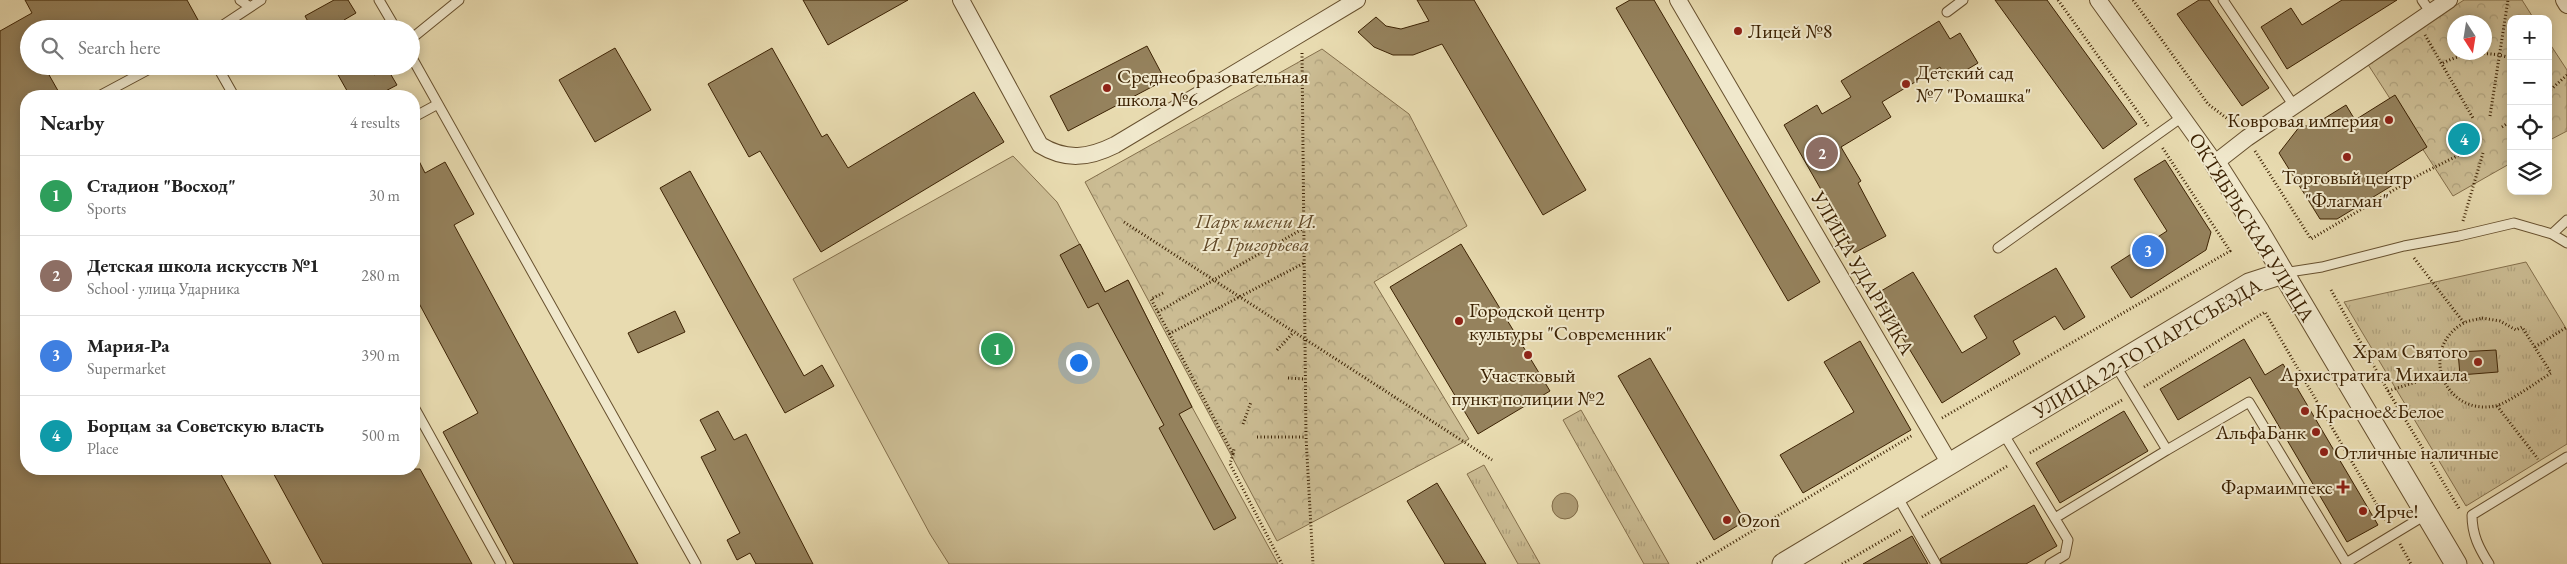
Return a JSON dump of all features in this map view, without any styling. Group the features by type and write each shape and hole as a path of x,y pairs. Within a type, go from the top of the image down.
{"street":[{"path":"960,0 1040,145 1053,153 1066,156 1087,156 1115,145 1356,0"},
{"name":"УЛИЦА УДАРНИКА","path":"1678,0 1950,464"},
{"name":"ОКТЯБРЬСКАЯ УЛИЦА","path":"2098,0 2215,163 2284,273 2456,564"},
{"path":"2215,163 2247,138 2416,22 2426,6 2449,0"},
{"path":"2564,0 2567,5"},
{"name":"УЛИЦА 22-ГО ПАРТСЪЕЗДА","path":"1788,563 2249,284 2284,273"}],"lane":[{"path":"240,0 250,8"},
{"path":"231,20 261,0"},
{"path":"379,0 391,20"},
{"path":"420,32 459,0"},
{"path":"1947,12 1962,0"},
{"path":"2223,0 2294,106"},
{"path":"420,72 696,564"},
{"path":"110,90 138,75"},
{"path":"223,75 231,90"},
{"path":"420,114 438,104"},
{"path":"1998,248 2182,117"},
{"path":"2552,234 2567,220"},
{"name":"УЛИЦА 22-ГО ПАРТСЪЕЗДА","path":"2284,273 2322,267 2404,246 2514,223 2552,234 2567,243"},
{"path":"2116,366 2167,450"},
{"path":"2055,518 2249,402 2346,563 2427,514"},
{"path":"420,418 500,564"},
{"path":"2003,433 2068,540 2065,556 2050,564"},
{"path":"2490,564 2477,544 2472,528 2472,515 2567,457"},
{"path":"1897,496 1936,564"}],"path":[{"path":"2490,116 2508,0"},
{"path":"2416,22 2443,63 2473,118"},
{"path":"1302,33 1306,437 1313,564"},
{"path":"2443,63 2455,57 2470,54 2507,57"},
{"path":"2552,88 2567,75"},
{"path":"2502,127 2507,124"},
{"path":"2247,138 2311,239 2421,174 2471,148"},
{"path":"2459,236 2483,153"},
{"path":"1124,222 1492,460"},
{"path":"1158,312 1304,228"},
{"path":"2404,246 2464,323"},
{"path":"1697,564 2230,251"},
{"path":"1170,334 1304,263"},
{"path":"2331,290 2388,392 2460,510 2468,508"},
{"path":"1163,292 1151,299 1233,454"},
{"path":"1842,564 2133,394 2265,312 2411,564"},
{"path":"2482,318 2500,321 2516,330 2522,327 2551,373 2497,406 2475,407 2458,400 2446,386 2442,374 2441,351 2450,334 2464,323 2482,318"},
{"path":"2535,347 2567,327"},
{"path":"1277,350 1293,333"},
{"path":"2388,392 2442,374"},
{"path":"1288,378 1305,380"},
{"path":"1243,424 1251,402"},
{"path":"2497,406 2546,471"},
{"path":"1257,437 1306,437"},
{"path":"1234,449 1230,464 1282,564"}],"green space":[{"path":"2464,0 2522,0 2531,15 2507,15 2507,165 2453,196 2367,63"},
{"path":"2552,47 2567,70 2567,131 2552,139"},
{"name":"Парк имени И. И. Григорьева","path":"1322,49 1409,114 1467,226 1374,282 1469,439 1277,541 1085,182"},
{"path":"1013,156 1057,202 1105,292 1128,280 1192,407 1278,564 949,564 930,534 793,279"},
{"path":"2526,262 2567,330 2567,444 2466,506 2344,302"},
{"path":"1581,410 1669,564 1644,564 1563,420"},
{"path":"1484,465 1540,564 1518,564 1467,474"}],"shaded area":[{"path":"1565,493 1575,496 1578,506 1575,516 1565,519 1555,516 1552,506 1555,496"}],"building":[{"path":"25,0 187,0 198,20 20,20 20,75 49,75 58,90 20,90 20,475 221,475 271,564 0,564 0,31 32,13"},
{"path":"334,0 348,0 356,13 344,20 307,20 305,16"},
{"path":"803,0 908,0 828,45"},
{"path":"1417,0 1474,0 1586,190 1543,215 1442,44 1413,55 1393,55 1374,47 1358,32 1376,17 1386,26 1401,29 1429,21"},
{"path":"1630,0 1654,0 1820,282 1788,301 1616,8"},
{"path":"1995,0 2047,0 2137,124 2103,149"},
{"path":"2199,0 2209,0 2269,88 2242,106 2177,14"},
{"path":"2342,0 2397,0 2287,69 2261,27 2291,8 2302,25"},
{"path":"1939,21 1950,39 1960,33 1978,63 1948,81 1940,67 1882,102 1891,117 1841,147 1861,181 1858,183 1886,236 1854,253 1833,215 1835,214 1784,125 1817,105 1822,114 1851,97 1841,81"},
{"name":"Среднеобразовательная школа №6","path":"1147,46 1165,80 1068,131 1050,96"},
{"path":"615,48 651,110 595,142 559,80"},
{"path":"772,48 822,137 827,134 848,168 974,92 1004,142 821,252 760,151 749,157 708,84"},
{"path":"338,75 391,75 397,85 387,90 347,90"},
{"name":"Торговый центр \"Флагман\"","path":"2395,95 2427,147 2386,173 2393,185 2337,219 2320,219 2279,153 2300,126 2312,126 2346,105 2355,120"},
{"path":"2165,160 2211,232 2206,250 2131,298 2111,267 2167,231 2134,179"},
{"path":"445,162 474,214 454,225 638,564 514,564 443,432 478,413 420,305 420,163 425,173"},
{"path":"690,171 804,376 822,365 834,386 785,413 660,188"},
{"path":"1080,244 1105,292 1128,280 1192,407 1179,414 1236,518 1214,530 1159,428 1164,425 1098,303 1088,308 1060,255"},
{"name":"Городской центр культуры \"Современник\"","path":"1461,244 1550,391 1478,434 1390,287"},
{"path":"2056,268 2085,317 2064,330 2055,316 2013,341 2020,354 1942,403 1876,294 1913,272 1962,353 1987,338 1974,316"},
{"path":"675,311 685,332 638,353 628,333"},
{"path":"2244,339 2265,375 2283,364 2378,525 2347,542 2250,377 2178,420 2160,389"},
{"path":"1860,341 1911,430 1803,493 1780,455 1854,412 1824,362"},
{"name":"Храм Святого Архистратига Михаила","path":"2496,350 2498,372 2460,375 2458,352"},
{"path":"1650,358 1745,521 1714,540 1618,376"},
{"path":"718,411 734,440 746,434 813,564 756,564 750,553 737,560 727,540 740,533 701,457 716,450 700,420"},
{"path":"2124,411 2148,451 2060,503 2036,463"},
{"path":"420,469 472,564 323,564 274,475 420,475"},
{"path":"1437,483 1486,564 1445,564 1407,501"},
{"path":"2034,505 2057,546 2026,564 1942,564 1940,559"},
{"path":"1912,536 1928,564 1863,564"}],"place":[{"name":"Лицей №8","path":"1738,31"},
{"name":"Детский сад №7 \"Ромашка\"","path":"1906,84"},
{"name":"Среднеобразовательная школа №6","path":"1107,88"},
{"name":"Ковровая империя","path":"2389,120"},
{"name":"Борцам за Советскую власть","path":"2464,139"},
{"name":"Детская школа искусств №1","path":"1822,153"},
{"name":"Торговый центр \"Флагман\"","path":"2347,157"},
{"name":"Мария-Ра","path":"2148,251"},
{"name":"Городской центр культуры \"Современник\"","path":"1459,321"},
{"name":"Стадион \"Восход\"","path":"997,349"},
{"name":"Участковый пункт полиции №2","path":"1528,355"},
{"name":"Храм Святого Архистратига Михаила","path":"2478,362"},
{"name":"Красное&Белое","path":"2305,411"},
{"name":"АльфаБанк","path":"2316,432"},
{"name":"Отличные наличные","path":"2324,452"},
{"name":"Фармаимпекс","path":"2343,487"},
{"name":"Ярче!","path":"2363,511"},
{"name":"Ozon","path":"1727,520"}]}
